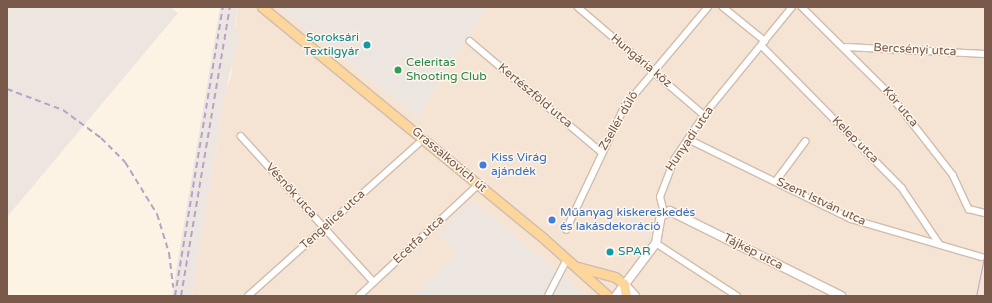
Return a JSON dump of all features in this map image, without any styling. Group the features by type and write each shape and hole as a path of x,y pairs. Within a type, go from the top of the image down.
{"main road":[{"name":"Grassalkovich út","path":"262,7 479,184 608,296"},
{"path":"576,267 615,277 624,284 626,296"}],"street":[{"name":"Hungária köz","path":"578,7 704,115"},
{"name":"Zsellér dűlő","path":"566,230 600,151 624,106 708,7"},
{"name":"Kelep utca","path":"723,7 763,43 902,188 939,243"},
{"name":"Hunyadi utca","path":"624,284 656,243 664,213 660,197 664,180 688,139 704,115 792,7"},
{"name":"Kör utca","path":"802,7 846,47 940,158 953,175 969,209 985,213"},
{"name":"Kertészföld utca","path":"470,41 600,151"},
{"name":"Bercsényi utca","path":"846,47 985,54"},
{"name":"Vésnök utca","path":"241,136 374,282"},
{"name":"Szent István utca","path":"688,139 851,219 939,243 982,257"},
{"path":"776,181 805,142"},
{"name":"Tengelice utca","path":"248,296 418,144"},
{"name":"Ecetfa utca","path":"359,296 479,184"},
{"name":"Tájkép utca","path":"664,213 676,213 841,296"},
{"path":"656,243 737,296"},
{"path":"548,296 567,259"},
{"path":"611,296 624,284"},
{"path":"616,296 624,284"},
{"path":"624,284 635,296"}],"shaded area":[{"path":"7,7 170,7 178,13 7,217"},
{"path":"220,7 238,7 235,27 240,34 226,88 192,296 172,296"},
{"path":"238,7 278,7 418,117 487,7 985,7 985,296 587,296 471,200 458,253 412,296 192,296 226,88 231,77"},
{"path":"278,7 487,7 418,117"},
{"path":"471,200 587,296 412,296 457,253 438,233"},
{"path":"633,213 639,217 636,224 651,232 647,238 621,223 622,220 628,222"}],"tram line":[{"path":"976,296 985,253"}],"railway":[{"path":"175,296 223,7"},
{"path":"181,296 230,7"},
{"path":"7,89 63,110 101,138 125,162 157,214 169,253 173,288"}],"place":[{"name":"Soroksári Textilgyár","path":"367,45"},
{"name":"Celeritas Shooting Club","path":"398,70"},
{"name":"Kiss Virág ajándék","path":"483,165"},
{"name":"Műanyag kiskereskedés és lakásdekoráció","path":"552,220"},
{"name":"SPAR","path":"610,252"}]}
